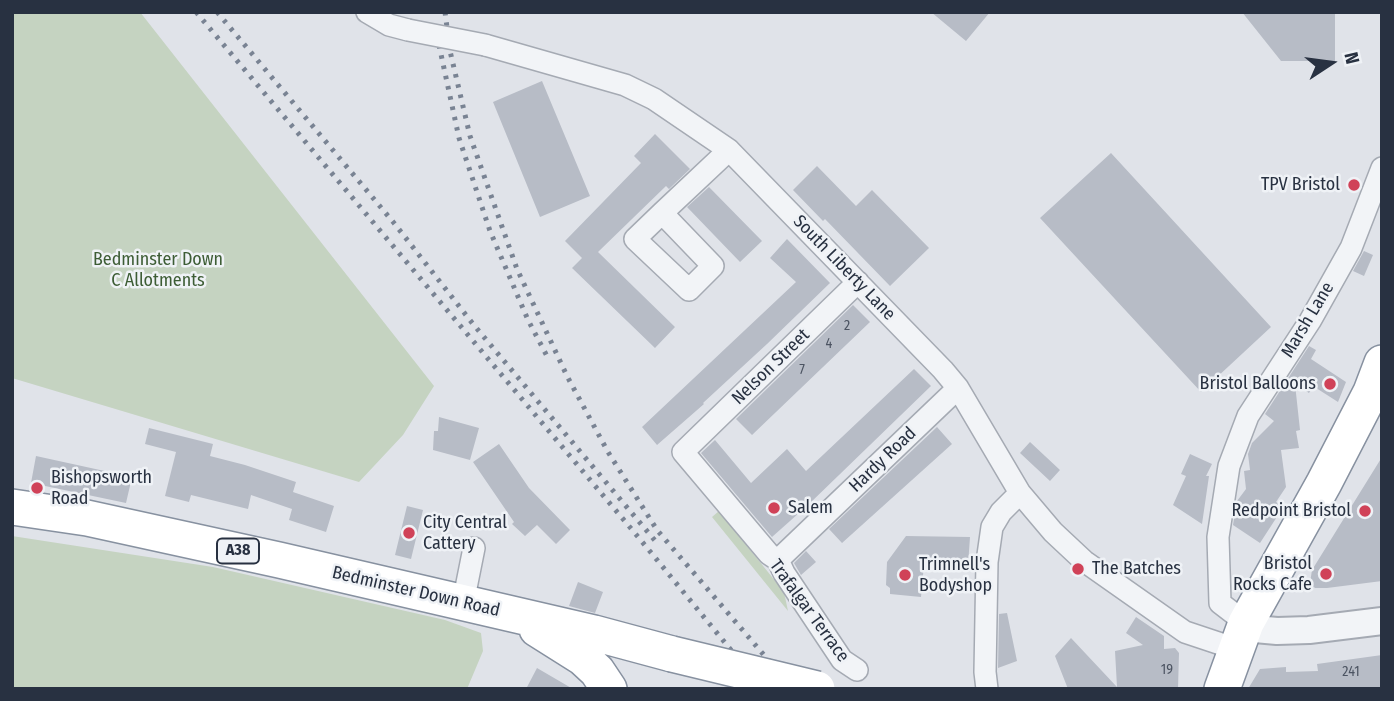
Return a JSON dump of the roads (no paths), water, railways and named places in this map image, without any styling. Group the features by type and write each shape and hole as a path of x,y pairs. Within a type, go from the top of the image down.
{"highway":[{"path":"1222,689 1242,633 1324,483 1371,392 1382,363"},
{"name":"Bedminster Down Road","path":"12,507 87,518 499,610 817,689"},
{"name":"A38","path":"499,610 571,650 597,671 609,689"},
{"name":"A38","path":"615,689 616,671 626,659 641,654 672,654"}],"street":[{"name":"South Liberty Lane","path":"367,12 389,25 485,46 625,85 654,99 729,150 958,388 1020,493 1053,533 1084,561 1185,632 1242,633"},
{"path":"662,214 729,150"},
{"name":"Marsh Lane","path":"1242,633 1220,603 1218,537 1229,466 1248,416 1310,321 1350,248 1382,168"},
{"name":"Nelson Street","path":"683,452 858,282"},
{"name":"Hardy Road","path":"778,560 958,388"},
{"name":"Trafalgar Terrace","path":"683,452 769,554 778,560 842,660 857,670"},
{"path":"988,689 985,672 987,562 992,527 1001,512 1020,493"},
{"path":"463,603 474,548"},
{"path":"1242,633 1309,630 1382,621"}],"railway":[{"path":"196,12 763,689"},
{"path":"217,12 657,543"},
{"path":"445,12 450,51 470,136 517,269 567,376 608,452 657,530 793,689"},
{"path":"439,45 459,138 490,231 528,320 548,358"}],"place":[{"name":"TPV Bristol","path":"1354,185"},
{"name":"Bristol Balloons","path":"1330,384"},
{"name":"Bishopsworth Road","path":"37,488"},
{"name":"Salem","path":"774,508"},
{"name":"Redpoint Bristol","path":"1365,511"},
{"name":"City Central Cattery","path":"409,533"},
{"name":"The Batches","path":"1078,569"},
{"name":"Bristol Rocks Cafe","path":"1326,574"},
{"name":"Trimnell's Bodyshop","path":"905,575"}],"park label":[{"name":"Bedminster Down C Allotments","path":"158,270"}]}
